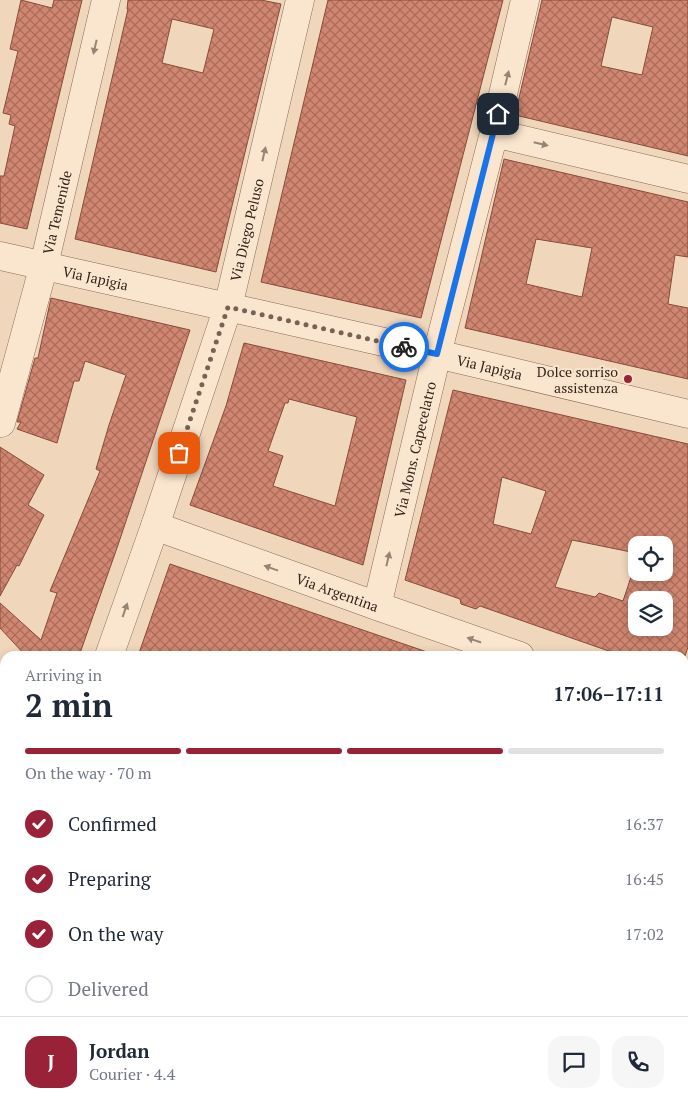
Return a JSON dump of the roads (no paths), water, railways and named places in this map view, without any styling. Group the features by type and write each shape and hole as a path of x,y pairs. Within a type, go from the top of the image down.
{"street":[{"name":"Via Temenide","path":"1,423 44,265 106,0"},
{"name":"Via Diego Peluso","path":"111,651 155,526 228,307 300,0"},
{"name":"Via Mons. Capecelatro","path":"377,606 437,354 526,0"},
{"path":"494,132 688,179"},
{"name":"Via Japigia","path":"0,256 437,354 688,414"},
{"name":"Via Argentina","path":"155,526 506,651"}],"place":[{"name":"Dolce sorriso assistenza","path":"628,379"}]}
